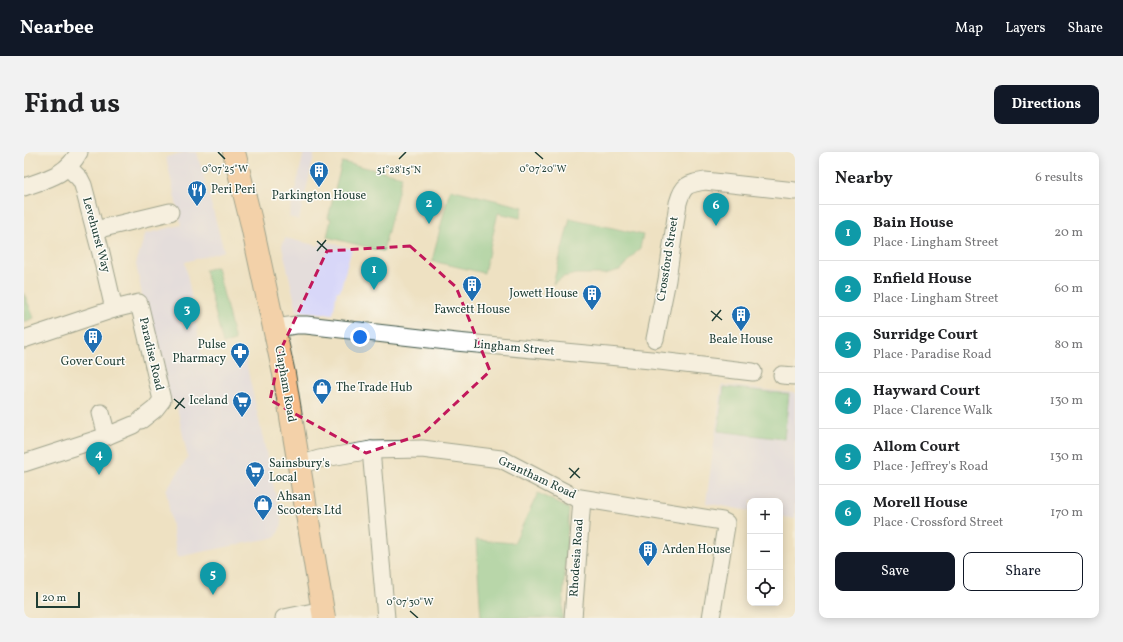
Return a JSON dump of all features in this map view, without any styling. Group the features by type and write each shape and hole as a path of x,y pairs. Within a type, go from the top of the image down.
{"highway":[{"name":"Clapham Road","path":"234,152 275,328 324,614"}],"street":[{"path":"24,186 58,175 68,168 79,152"},
{"name":"Levehurst Way","path":"68,168 80,178 102,253 114,309"},
{"name":"Crossford Street","path":"651,360 667,280 678,203 681,192 690,184 705,181 795,191"},
{"path":"95,230 170,212"},
{"name":"Paradise Road","path":"24,339 114,309 139,303 162,400 155,409 137,422 107,436"},
{"name":"Lingham Street","path":"275,328 306,325 463,343 651,360 754,372"},
{"path":"24,463 107,436 101,413"},
{"name":"Grantham Road","path":"299,465 319,458 371,450 422,449 501,459 574,497 726,522 711,618"},
{"path":"371,450 386,618"},
{"name":"Rhodesia Road","path":"573,618 582,499"},
{"path":"284,618 324,614"}],"highlighted area":[{"path":"410,246 456,287 490,371 423,434 366,453 270,400 281,349 327,251"}],"shaded area":[{"path":"185,152 197,152 224,251 185,262 204,367 245,358 282,524 276,537 177,557 166,490 188,458 176,403 161,392 136,264 145,234 181,225 166,157"},
{"path":"304,152 315,152 299,220 289,217"},
{"path":"285,238 319,246 321,240 352,248 340,291 337,291 333,314 297,311 282,246"},
{"path":"722,385 795,393 795,519 783,517 783,498 747,498 747,510 706,503"}],"green space":[{"path":"342,162 402,176 383,251 327,237 331,219 328,218"},
{"path":"450,189 523,207 520,218 498,213 484,273 432,261"},
{"path":"570,218 643,235 640,248 620,270 605,274 577,274 563,277 553,284"},
{"path":"217,267 235,341 223,344 205,270"},
{"path":"24,293 34,318 24,322"},
{"path":"724,387 789,394 784,439 718,431"},
{"path":"538,493 569,509 562,618 481,618 476,540 514,543"}],"place":[{"name":"Parkington House","path":"319,188"},
{"name":"Peri Peri","path":"197,207"},
{"name":"Enfield House","path":"429,224"},
{"name":"Morell House","path":"716,226"},
{"name":"Bain House","path":"374,290"},
{"name":"Fawcett House","path":"472,302"},
{"name":"Jowett House","path":"592,311"},
{"name":"Surridge Court","path":"187,330"},
{"name":"Beale House","path":"741,332"},
{"name":"Gover Court","path":"93,354"},
{"name":"Pulse Pharmacy","path":"240,369"},
{"name":"The Trade Hub","path":"322,405"},
{"name":"Iceland","path":"242,418"},
{"name":"Hayward Court","path":"99,475"},
{"name":"Sainsbury's Local","path":"255,488"},
{"name":"Ahsan Scooters Ltd","path":"263,521"},
{"name":"Arden House","path":"648,567"},
{"name":"Allom Court","path":"213,595"}]}
